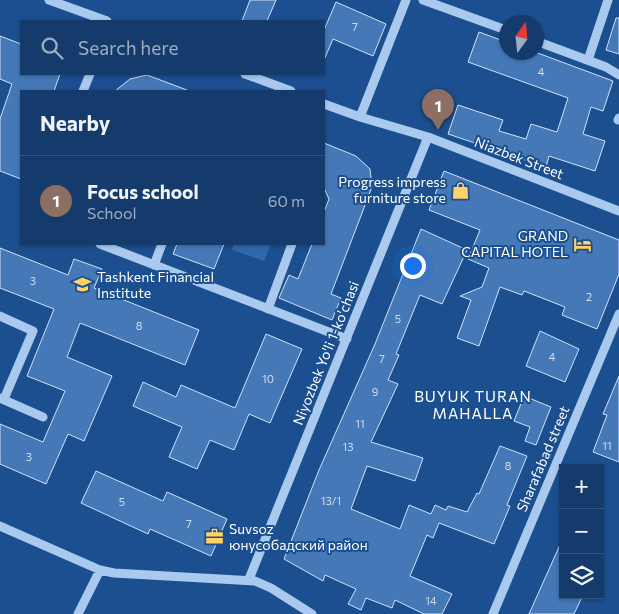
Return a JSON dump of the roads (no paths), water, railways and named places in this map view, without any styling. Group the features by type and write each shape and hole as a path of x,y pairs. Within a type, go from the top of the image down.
{"street":[{"path":"49,0 104,20"},
{"path":"360,117 406,0"},
{"path":"423,0 499,27"},
{"path":"588,60 608,0"},
{"path":"544,45 606,67 619,75"},
{"path":"84,90 90,75"},
{"path":"248,75 288,90"},
{"name":"Niazbek Street","path":"325,104 428,137 619,211"},
{"name":"Niyozbek Yo'li 1-ko'chasi","path":"249,579 428,137"},
{"path":"103,245 347,339"},
{"path":"154,265 162,245"},
{"path":"268,309 292,245"},
{"name":"Sharafabad street","path":"492,614 619,314"},
{"path":"0,316 32,331 2,398 44,417"},
{"path":"0,526 100,570 128,575 249,579 271,588 312,614"},
{"path":"78,614 100,570"}],"place":[{"name":"Focus school","path":"438,130"},
{"name":"Progress impress furniture store","path":"460,190"},
{"name":"GRAND CAPITAL HOTEL","path":"582,244"},
{"name":"Tashkent Financial Institute","path":"83,285"},
{"name":"Suvsoz юнусобадский район","path":"215,537"}],"district":[{"name":"BUYUK TURAN MAHALLA","path":"473,406"}]}
